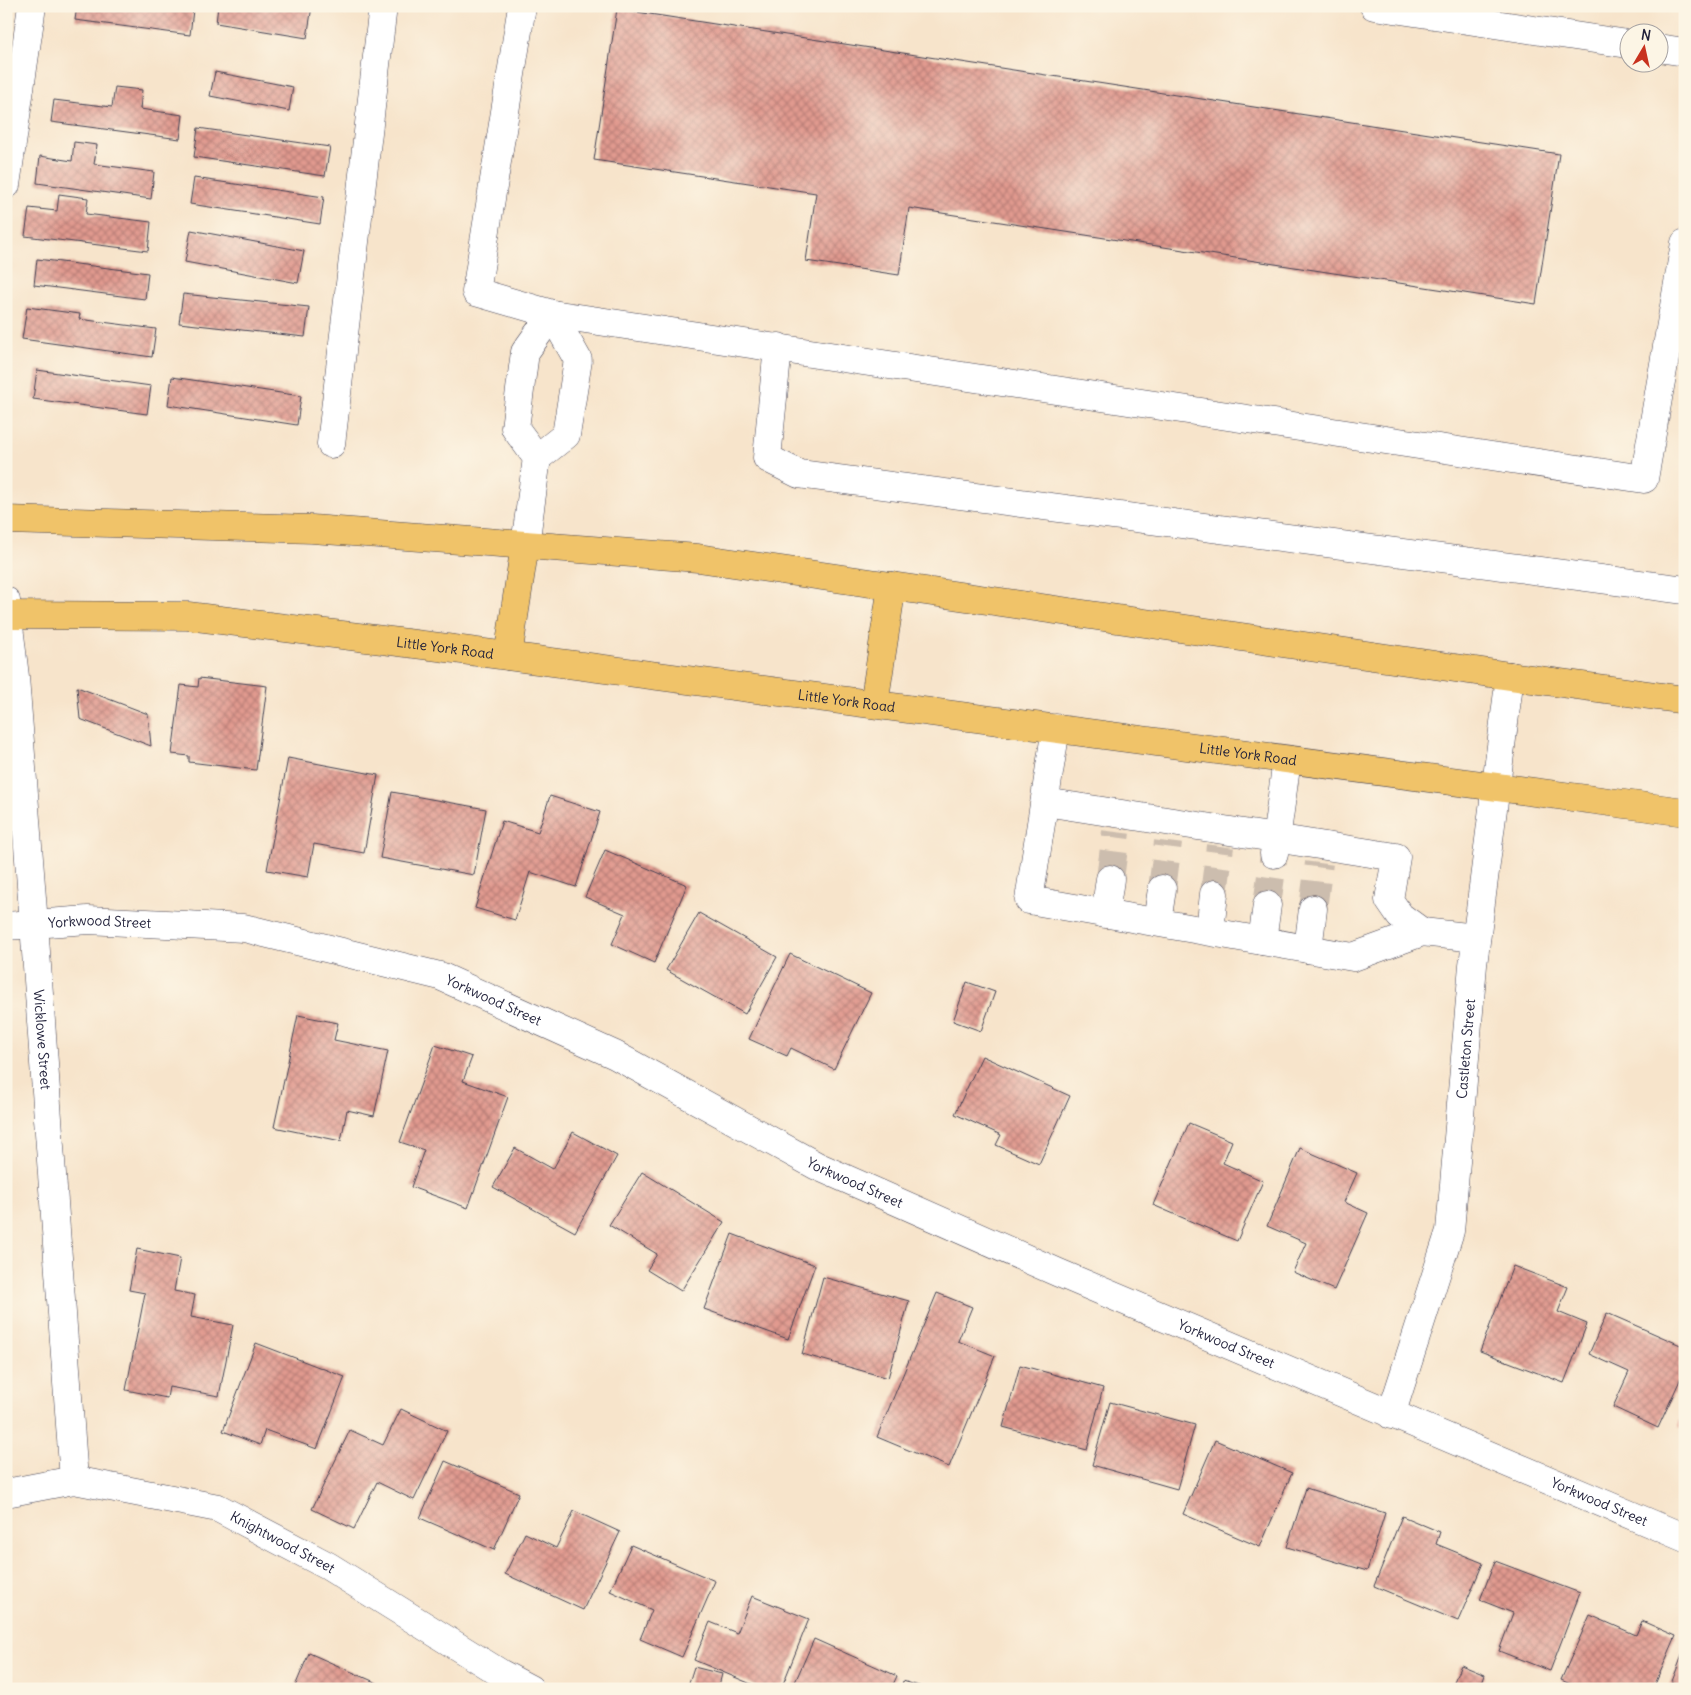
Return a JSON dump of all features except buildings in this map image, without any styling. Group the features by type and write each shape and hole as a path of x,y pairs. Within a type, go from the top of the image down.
{"main road":[{"path":"6,520 312,529 698,558 1685,700"},
{"path":"508,656 525,545"},
{"path":"874,704 892,586"},
{"name":"Little York Road","path":"7,610 188,616 508,656 1685,812"}],"street":[{"path":"6,185 32,6"},
{"path":"331,444 383,6"},
{"path":"522,6 476,292 552,314 1644,478 1685,243"},
{"path":"1374,6 1408,9 1618,42"},
{"path":"1668,49 1685,52"},
{"path":"525,545 536,458 514,428 525,352 552,314"},
{"path":"536,458 566,435 578,360 552,314"},
{"path":"778,348 767,458 800,474 1685,590"},
{"name":"Wicklowe Street","path":"7,610 34,924 74,1480"},
{"name":"Castleton Street","path":"1391,1415 1450,1231 1476,938 1510,676"},
{"path":"1056,728 1029,900 1353,957 1422,932 1476,938"},
{"path":"1275,846 1287,760"},
{"path":"1045,802 1118,823 1170,832 1222,838 1320,854 1396,857 1388,900 1400,916 1422,932"},
{"path":"1105,914 1110,879"},
{"path":"1157,922 1162,889"},
{"path":"1210,931 1214,894"},
{"path":"1262,941 1267,905"},
{"path":"1308,949 1314,909"},
{"name":"Yorkwood Street","path":"6,926 88,920 244,928 440,976 615,1055 817,1166 1059,1274 1685,1538"},
{"name":"Knightwood Street","path":"6,1492 74,1480 218,1508 328,1566 496,1681 530,1689"}],"tunnel":[{"path":"1110,879 1116,832"},
{"path":"1162,889 1168,842"},
{"path":"1214,894 1220,846"},
{"path":"1267,905 1274,854"},
{"path":"1313,909 1319,863"}]}
